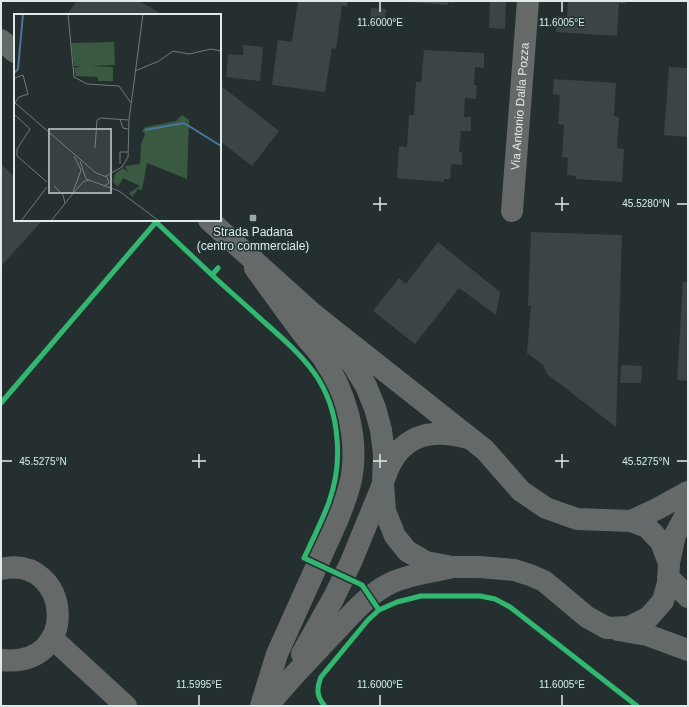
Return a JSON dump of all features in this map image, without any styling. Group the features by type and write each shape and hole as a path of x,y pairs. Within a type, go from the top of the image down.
{"main road":[{"path":"1,40 14,51"},
{"path":"210,221 313,314 468,438 486,450 521,491 546,508 577,519 631,520 647,527 661,542 669,570 688,597"},
{"path":"313,314 354,366 366,386 375,408 381,430 384,454 383,484 385,511 395,536 407,551 426,562 452,567 480,567 514,570 530,575 544,581 586,617 607,628 647,635 688,650"},
{"path":"383,484 390,463 401,448 418,438 434,433 453,434 468,438"},
{"path":"607,628 629,627 649,617 663,601 668,583 669,570"}],"street":[{"name":"Via Antonio Dalla Pozza","path":"512,211 528,1"},
{"path":"238,245 308,341 323,357 335,378 346,408 352,434 352,475 346,498 277,654 261,706"},
{"path":"268,706 283,686 318,627 351,562 383,484"},
{"path":"631,520 658,509 688,492"},
{"path":"669,570 675,536 688,511"},
{"path":"1,569 18,567 29,570 39,576 49,586 56,598 59,611 58,625 52,638 43,649 31,658 16,661 1,660"},
{"path":"283,686 360,606 379,590 394,582 411,576 452,567"},
{"path":"52,638 126,706"}],"building":[{"path":"77,1 139,1 161,14 67,14"},
{"path":"298,1 348,1 347,6 342,6 336,49 332,48 325,92 272,85 278,40 292,42"},
{"path":"408,1 454,1 454,3 448,2 448,5"},
{"path":"490,1 506,1 505,29 489,28"},
{"path":"568,1 625,1 625,4 619,3 617,36 556,32 556,16 567,17"},
{"path":"371,8 386,9 385,23 370,22"},
{"path":"243,45 263,47 260,81 226,77 228,54 243,55"},
{"path":"424,50 484,53 484,68 475,67 474,85 477,85 476,99 465,98 464,117 471,117 471,131 461,131 459,152 462,152 462,165 451,164 450,179 444,179 444,182 397,178 399,146 407,147 409,115 414,115 416,82 421,82"},
{"path":"669,67 688,68 688,137 664,135"},
{"path":"554,79 616,83 614,116 619,117 617,148 624,149 622,182 576,179 576,176 567,175 568,158 562,157 564,125 558,124 560,95 553,94"},
{"path":"221,86 279,131 252,166 221,142"},
{"path":"1,164 14,176 14,221 42,221 1,266"},
{"path":"531,232 622,235 616,427 547,374 543,365 527,353 531,306 528,306"},
{"path":"438,242 500,292 496,315 459,288 415,344 373,311 399,278 406,284"},
{"path":"683,282 688,282 688,381 677,380"},
{"path":"621,365 642,366 641,383 620,383"}],"cycle path":[{"path":"1,403 156,222 212,275"},
{"path":"218,268 212,275 292,347 314,373 330,402 337,439 338,455 336,471 329,502 304,558 362,585 379,610 368,620 321,677 318,695 324,705 323,706"},
{"path":"379,610 397,602 421,596 480,596 495,599 510,607 637,706"}],"place":[{"name":"Strada Padana (centro commerciale)","path":"253,218"}]}
